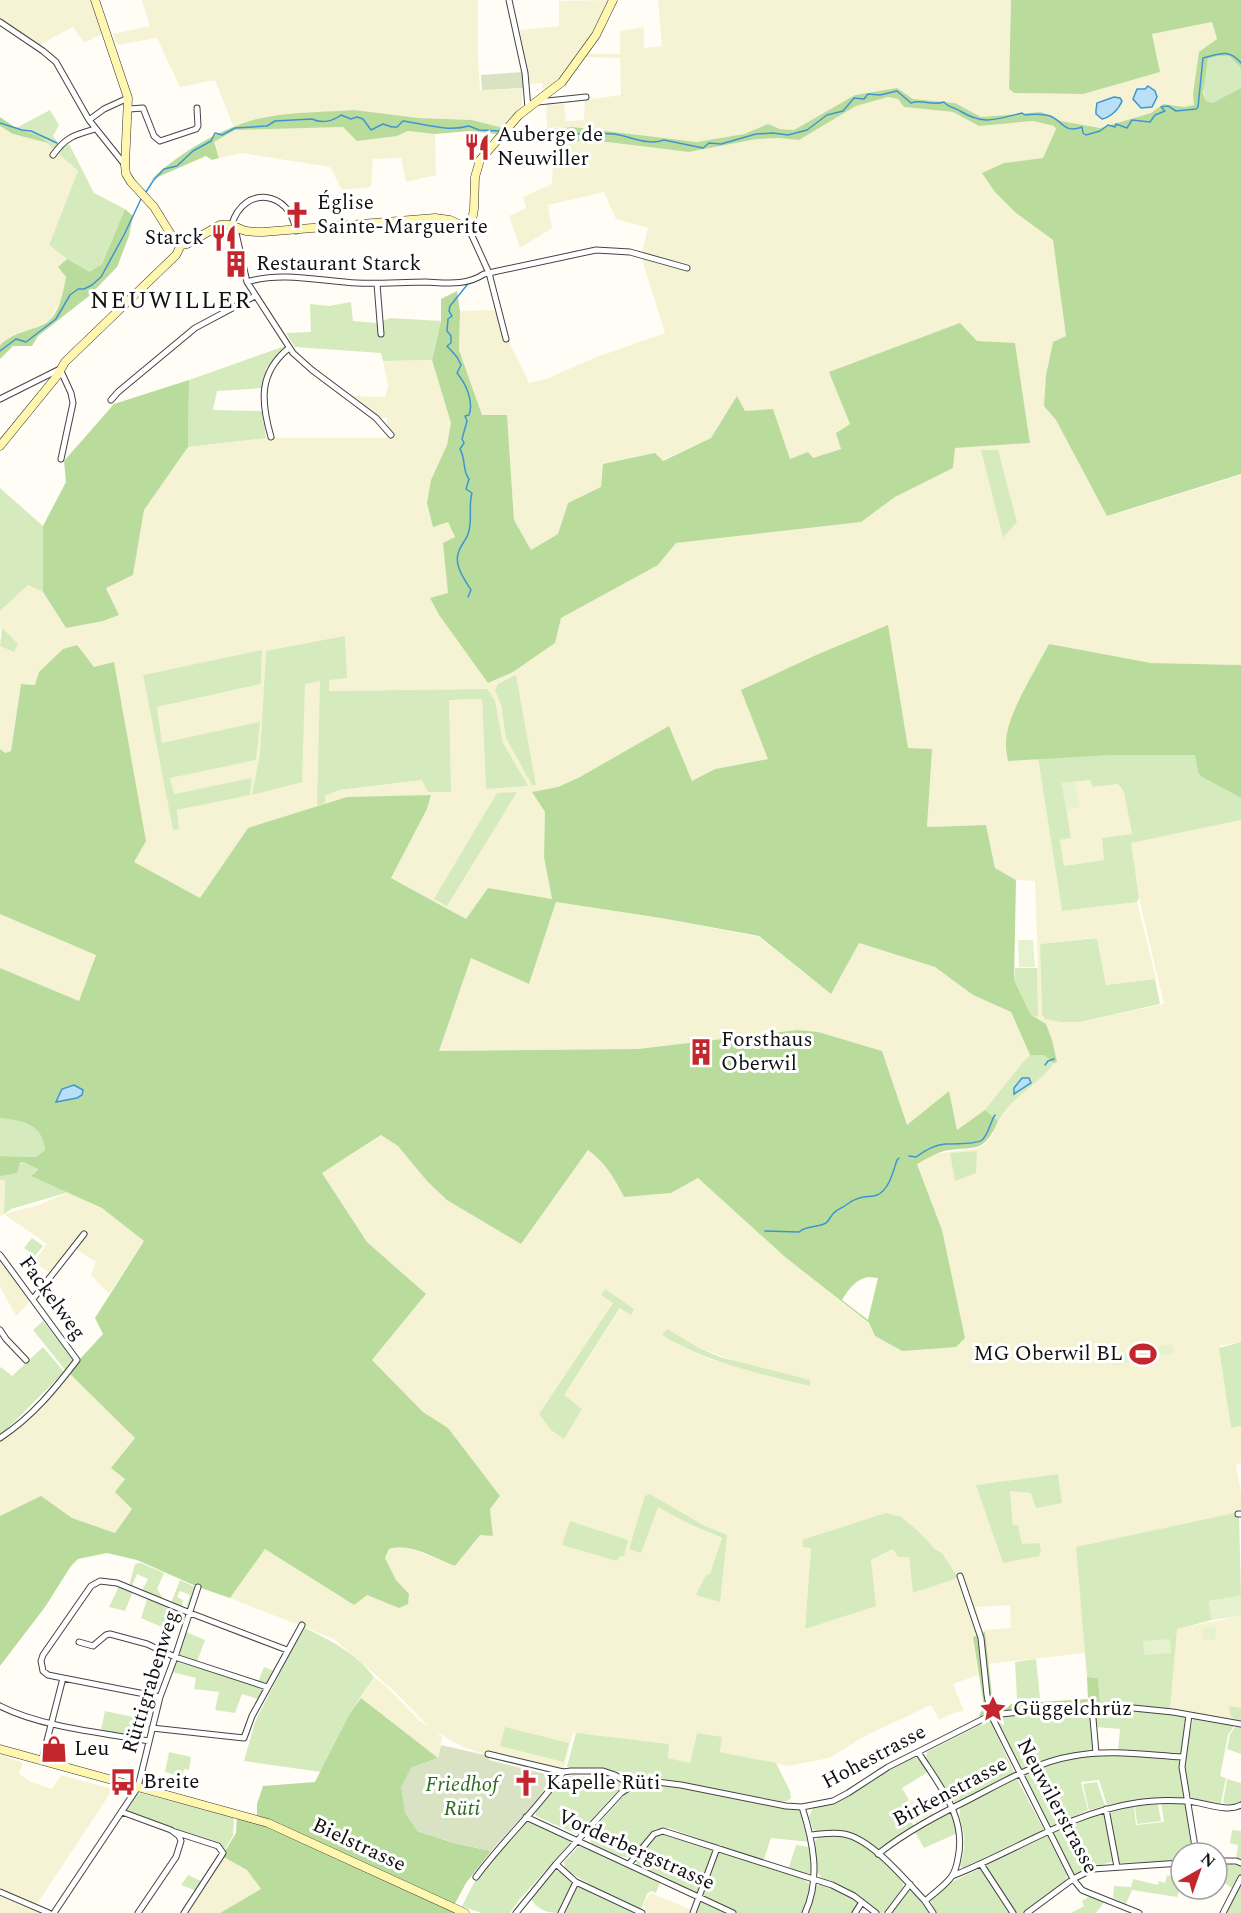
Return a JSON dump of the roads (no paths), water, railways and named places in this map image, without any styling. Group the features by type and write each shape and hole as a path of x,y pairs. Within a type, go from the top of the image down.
{"street":[{"path":"95,0 128,98 126,174 159,214 176,243 187,244 220,225 263,232 435,218 450,220 468,227 489,273 506,339"},
{"path":"509,0 525,73 528,108"},
{"path":"468,227 473,221 475,177 480,160 528,108 562,82 596,35 613,0"},
{"path":"0,22 56,62 95,129 125,165"},
{"path":"538,102 586,97"},
{"path":"89,120 104,109 128,98"},
{"path":"129,109 143,108 154,136 160,141 196,129 196,108"},
{"path":"53,155 63,141 95,129"},
{"path":"296,231 295,223 287,207 279,200 260,197 244,204 237,212 235,226 247,282 289,348 304,363 376,418 391,435"},
{"path":"0,399 60,369 176,255 181,245"},
{"path":"247,282 263,277 282,276 308,280 377,284 468,283 489,273 596,250 630,252 687,268"},
{"path":"377,284 381,334"},
{"path":"111,400 195,328 255,296"},
{"path":"271,437 264,405 266,384 273,363 289,348"},
{"path":"0,446 57,376 60,369"},
{"path":"60,369 73,403 61,459"},
{"path":"33,1299 84,1234"},
{"name":"Fackelweg","path":"0,1255 77,1360 31,1416 0,1438"},
{"path":"0,1330 26,1360"},
{"name":"Neuwilerstrasse","path":"960,1576 981,1638 991,1715 1073,1879 1082,1890 1139,1913"},
{"path":"160,1697 63,1678 43,1671 41,1663 43,1655 91,1586 100,1581 117,1583 190,1614 287,1650"},
{"name":"Rüttigrabenweg","path":"54,1913 138,1787 160,1697 198,1587"},
{"path":"152,1728 244,1738 252,1716 302,1625"},
{"path":"79,1642 93,1646 110,1634 147,1644 175,1658 267,1687"},
{"path":"42,1760 63,1678"},
{"path":"0,1706 13,1713 52,1723 149,1741"},
{"path":"1092,1707 1096,1753"},
{"name":"Hohestrasse","path":"633,1785 649,1781 802,1807 833,1800 848,1793 888,1767 991,1715 1092,1707 1148,1709 1241,1724"},
{"path":"1189,1715 1183,1757 1183,1778 1194,1841"},
{"name":"Bielstrasse","path":"0,1749 268,1823 465,1913"},
{"path":"918,1752 953,1808 959,1826 961,1843 956,1869 952,1876 925,1901"},
{"name":"Birkenstrasse","path":"878,1854 894,1841 953,1808 1020,1773 1056,1760 1096,1753 1183,1757"},
{"path":"488,1754 563,1772 571,1770 609,1772 633,1785"},
{"path":"476,1877 489,1858 545,1797 563,1772"},
{"path":"516,1913 556,1864 621,1792 633,1785"},
{"path":"952,1876 1068,1822 1106,1809 1138,1803 1187,1801 1231,1808 1241,1805"},
{"path":"802,1807 811,1835 814,1858 814,1879 805,1913"},
{"path":"1106,1809 1117,1867"},
{"path":"122,1812 218,1846 222,1850 222,1856 184,1913"},
{"name":"Vorderbergstrasse","path":"526,1817 733,1913"},
{"path":"629,1864 654,1834 663,1831 833,1885 876,1913"},
{"path":"138,1913 176,1857 181,1845 179,1836 175,1832"},
{"path":"811,1835 844,1834 857,1839 878,1854 910,1884 933,1913"},
{"path":"693,1913 717,1848"},
{"path":"556,1864 576,1882 642,1913"},
{"path":"981,1864 1013,1913"},
{"path":"1027,1913 1073,1879 1093,1869 1169,1864"},
{"path":"1223,1913 1241,1878"},
{"path":"561,1913 576,1882"},
{"path":"888,1913 910,1884"},
{"path":"0,1892 49,1913"},
{"path":"855,1913 862,1902"}],"water":[{"path":"1148,86 1155,91 1157,97 1152,107 1141,108 1133,99 1137,89 1145,89"},
{"path":"1114,97 1120,98 1121,104 1111,115 1102,119 1096,114 1097,103"},
{"path":"1022,1078 1029,1078 1031,1083 1014,1094 1014,1088"},
{"path":"74,1085 83,1090 82,1095 56,1102 62,1089"}],"waterway":[{"path":"510,133 548,130 577,134 614,134 651,142 664,140 703,148 709,143 721,144 756,134 788,135 807,130 827,115 843,111 854,98 864,99 868,94 880,95 897,91 911,103 944,102 969,116 984,120 1022,113 1051,116 1070,129 1082,127 1086,135 1100,131 1108,125 1115,127 1116,124 1127,128 1132,120 1150,122 1155,115 1165,111 1161,107 1168,106 1176,111 1196,109 1203,58 1228,54 1237,58 1241,63"},
{"path":"146,192 164,169 177,166 193,151 211,141 215,133 222,135 235,128 267,126 275,121 312,119 323,122 341,115 351,119 357,117 363,119 371,130 383,124 397,127 403,121 444,128 469,126 479,130 500,131"},
{"path":"0,123 31,131 57,143"},
{"path":"0,351 16,339 26,342 56,319 70,295 78,289 92,285 101,277 141,199"},
{"path":"467,285 450,306 449,311 452,316 448,319 447,331 451,336 451,343 447,346 461,365 457,373 470,398 469,415 465,416 467,421 462,439 464,443 460,449 465,472 469,479 466,489 472,493 470,524 457,561 471,590 468,597"},
{"path":"1045,1065 1054,1059"},
{"path":"909,1156 916,1157 941,1145 982,1140 995,1115"},
{"path":"765,1231 799,1232 805,1228 826,1223 834,1213 852,1201 881,1193 888,1185 899,1158"}],"place":[{"name":"Auberge de Neuwiller","path":"477,147"},
{"name":"Église Sainte-Marguerite","path":"297,215"},
{"name":"Starck","path":"224,238"},
{"name":"Restaurant Starck","path":"236,264"},
{"name":"Forsthaus Oberwil","path":"701,1052"},
{"name":"MG Oberwil BL","path":"1143,1354"},
{"name":"Güggelchrüz","path":"993,1709"},
{"name":"Leu","path":"54,1749"},
{"name":"Breite","path":"123,1782"},
{"name":"Kapelle Rüti","path":"526,1783"}],"district":[{"name":"NEUWILLER","path":"171,301"}],"park label":[{"name":"Friedhof Rüti","path":"462,1797"}]}
